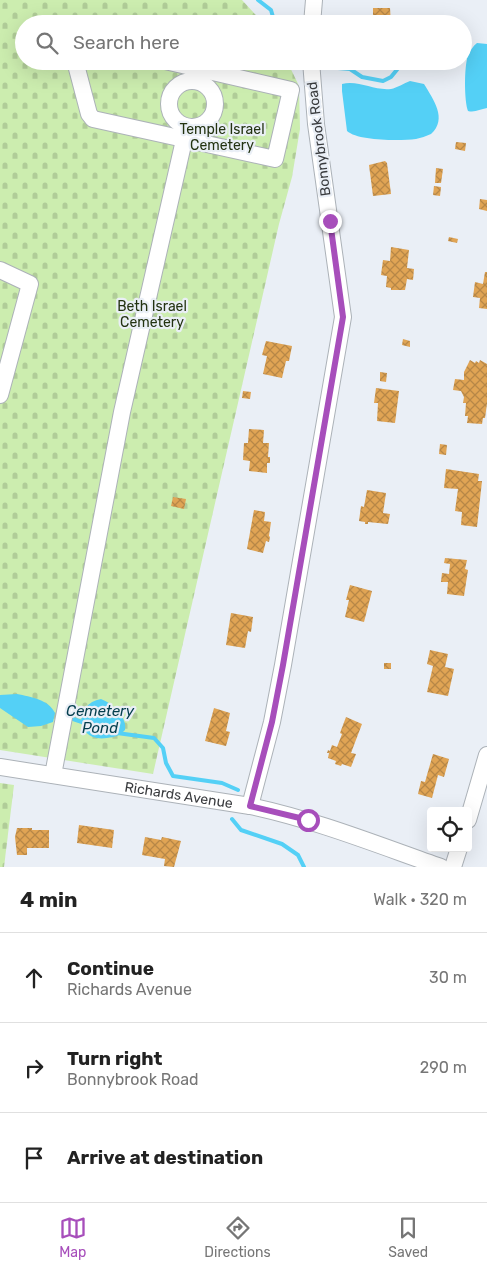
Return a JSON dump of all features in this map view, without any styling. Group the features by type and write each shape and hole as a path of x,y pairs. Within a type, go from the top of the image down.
{"street":[{"path":"313,15 314,0"},
{"path":"77,70 89,114 93,119 185,133 275,159 291,90 198,75 186,70"},
{"name":"Bonnybrook Road","path":"250,806 272,722 283,665 343,317 316,124 312,70"},
{"path":"185,133 174,119 169,106 169,99 176,87 198,75"},
{"path":"185,133 206,123 211,118 216,106 213,92 203,83 198,75"},
{"path":"53,776 122,412 185,133"},
{"path":"0,270 30,284 0,396"},
{"path":"472,807 487,755"},
{"name":"Richards Avenue","path":"0,767 250,806 308,820 441,867"},
{"path":"453,867 458,852"}],"green space":[{"name":"Beth Israel Cemetery","path":"0,0 242,0 256,15 15,15 15,70 291,70 299,86 300,129 292,177 279,224 153,774 0,750"},
{"path":"0,783 14,785 4,867 0,867"}],"water":[{"path":"477,43 487,44 487,108 468,111 465,84 466,70 472,70 473,47"},
{"path":"410,81 424,84 435,102 439,116 436,128 431,134 416,139 390,140 360,137 347,131 342,84 354,83 379,89 391,89"},
{"path":"17,694 39,699 52,708 55,713 53,722 41,726 28,727 0,708 0,695"},
{"name":"Cemetery Pond","path":"101,699 114,707 122,716 125,730 117,736 97,738 89,735 84,729 82,715 85,708 92,702"}],"building":[{"path":"373,8 390,8 390,15 373,15"},
{"path":"456,142 466,143 465,151 455,149"},
{"path":"385,161 387,163 391,194 373,196 369,165"},
{"path":"436,168 443,169 441,183 435,183"},
{"path":"434,186 441,187 440,196 433,195"},
{"path":"480,199 487,200 487,211 479,209"},
{"path":"449,237 458,239 457,243 448,241"},
{"path":"391,247 409,250 407,268 414,269 413,280 407,279 405,290 391,290 391,288 386,287 387,276 381,275 383,260 390,261"},
{"path":"485,272 487,272 487,309 479,308 480,298 473,297 475,282 483,284"},
{"path":"403,339 410,341 410,347 402,345"},
{"path":"266,341 292,346 289,361 286,361 282,378 263,374 267,356 262,355"},
{"path":"470,360 479,363 480,360 487,364 487,404 482,424 467,423 468,416 465,416 466,403 463,403 464,397 461,391 453,390 455,379 464,380 464,372"},
{"path":"380,372 387,373 386,382 380,381"},
{"path":"376,388 399,391 395,423 377,421 378,403 374,403"},
{"path":"243,391 251,392 250,399 242,398"},
{"path":"249,429 264,430 263,443 269,443 268,457 270,457 270,463 267,463 267,473 249,471 250,461 243,460 244,443 248,443"},
{"path":"440,444 447,445 446,455 439,454"},
{"path":"446,469 479,474 478,481 482,481 477,527 461,525 462,512 455,511 458,489 444,488"},
{"path":"367,490 386,493 383,513 390,514 388,524 368,522 368,524 365,524 365,522 359,521 361,506 364,507"},
{"path":"173,497 186,499 184,509 171,506"},
{"path":"254,510 265,512 264,521 271,522 269,542 266,541 263,553 247,549"},
{"path":"445,558 467,560 465,569 468,570 464,596 447,594 448,582 441,582 442,573 449,574 450,564 444,563"},
{"path":"350,585 372,591 364,622 345,617 349,600 346,600"},
{"path":"231,613 253,617 251,632 248,631 245,648 226,645"},
{"path":"430,650 448,654 445,667 454,669 448,696 427,692 433,666 427,664"},
{"path":"384,663 391,663 391,669 384,669"},
{"path":"214,708 230,713 226,731 230,732 226,746 205,741"},
{"path":"346,717 362,724 351,753 356,754 351,767 335,764 336,761 328,758 329,753 327,753 332,745 337,747"},
{"path":"433,754 449,759 444,777 438,775 432,798 418,794 421,781 425,782"},
{"path":"79,825 114,830 112,848 77,843"},
{"path":"17,828 49,830 49,848 27,848 27,855 17,855 15,837"},
{"path":"145,837 161,840 162,837 181,841 174,867 164,866 165,859 142,855"}],"waterway":[{"path":"258,0 271,10 272,15"},
{"path":"352,70 362,77 383,81 391,77 397,70"},
{"path":"73,719 85,723"},
{"path":"117,733 154,738 163,748 166,763 173,776 222,783 238,790"},
{"path":"232,819 241,830 282,844 298,855 304,867"}],"route":[{"path":"308,820 250,806 272,722 283,665 343,317 330,221"}],"park label":[{"name":"Temple Israel Cemetery","path":"222,138"}]}
